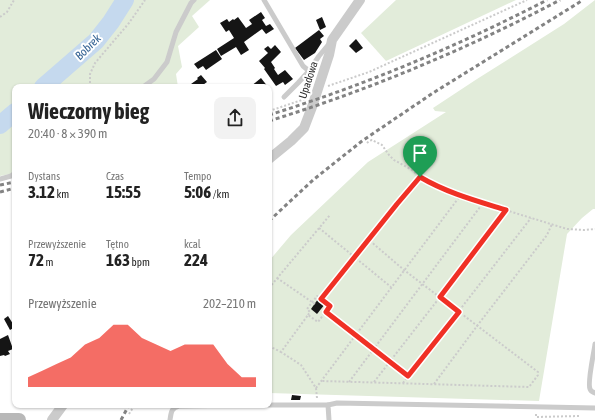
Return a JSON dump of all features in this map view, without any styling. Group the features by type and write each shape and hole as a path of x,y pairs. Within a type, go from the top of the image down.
{"street":[{"name":"Upadowa","path":"272,157 304,128 329,55 332,40 360,0"},
{"path":"52,420 61,408"},
{"path":"0,420 19,420"}],"lane":[{"path":"147,84 154,79 167,62 176,32 194,0"},
{"path":"264,0 303,66 309,71"},
{"path":"284,97 309,71 332,40"},
{"path":"0,179 12,175"},
{"path":"595,344 589,382 590,389 593,393 595,393"},
{"path":"272,405 328,405 337,403 595,408"},
{"path":"328,405 329,420"},
{"path":"170,420 172,409 174,408"}],"path":[{"path":"0,17 7,12 14,0"},
{"path":"90,84 90,74 95,63 129,23 145,0"},
{"path":"272,110 327,87 369,72 527,0"},
{"path":"367,143 372,140 382,145 394,160 412,170 431,184 460,196 567,229 595,230"},
{"path":"321,299 420,177"},
{"path":"316,388 460,196"},
{"path":"349,382 483,203"},
{"path":"374,382 391,362 506,210"},
{"path":"272,284 330,215"},
{"path":"403,383 531,218"},
{"path":"434,384 547,235 552,224"},
{"path":"319,228 391,287"},
{"path":"322,381 529,387 538,375 538,372 422,284 368,240"},
{"path":"277,278 313,303"},
{"path":"281,352 310,312 307,310 317,296 330,306 318,322 308,315"},
{"path":"326,312 408,376"},
{"path":"272,348 301,365 316,388 317,405"},
{"path":"129,414 133,408"},
{"path":"536,418 583,416"}],"green space":[{"path":"0,0 210,0 192,16 199,27 178,46 182,67 176,74 178,84 12,84 12,174 0,176"},
{"path":"396,0 516,0 386,61 361,33"},
{"path":"595,0 595,209 582,218 567,234 539,401 272,393 272,257 291,235 368,162 446,112 435,111 433,108 564,24"}],"building":[{"path":"261,12 265,18 262,20 266,26 270,24 274,29 266,34 262,29 244,42 249,50 241,55 236,47 221,56 217,49 234,38 229,30 226,32 220,23 227,19 229,22 238,17 246,28 252,24 249,20"},
{"path":"322,17 326,27 320,30 316,20"},
{"path":"319,30 324,36 320,39 322,42 315,53 304,60 295,48"},
{"path":"356,39 363,48 356,53 349,46"},
{"path":"275,45 281,52 271,62 275,68 274,69 278,75 285,70 293,79 285,85 283,82 276,86 259,61 268,53 264,49 268,46 271,49"},
{"path":"216,50 222,59 206,70 203,66 198,69 194,64"},
{"path":"201,75 207,82 204,84 191,84 198,79 197,78"},
{"path":"261,78 266,84 254,84"},
{"path":"318,299 325,304 317,314 311,309"},
{"path":"8,316 12,322 12,329 10,330 4,319"},
{"path":"8,335 12,346 12,349 8,351 10,354 0,356 0,339"},
{"path":"292,395 301,396 300,400 291,400"}],"waterway":[{"name":"Bobrek","path":"46,84 96,41 111,22 125,0"},
{"name":"Bobrek","path":"0,125 12,115"}],"railway":[{"path":"272,114 340,91 411,64 480,33 547,0"},
{"path":"272,120 344,96 453,52 560,0"},
{"path":"272,218 313,180 362,141 433,93 583,0"},
{"path":"0,185 12,183"},
{"path":"0,192 12,189"},
{"path":"121,420 127,408"}],"route":[{"path":"420,177 431,184 460,196 506,210 440,297 459,312 408,376 326,312 330,306 321,299 420,177"}]}
